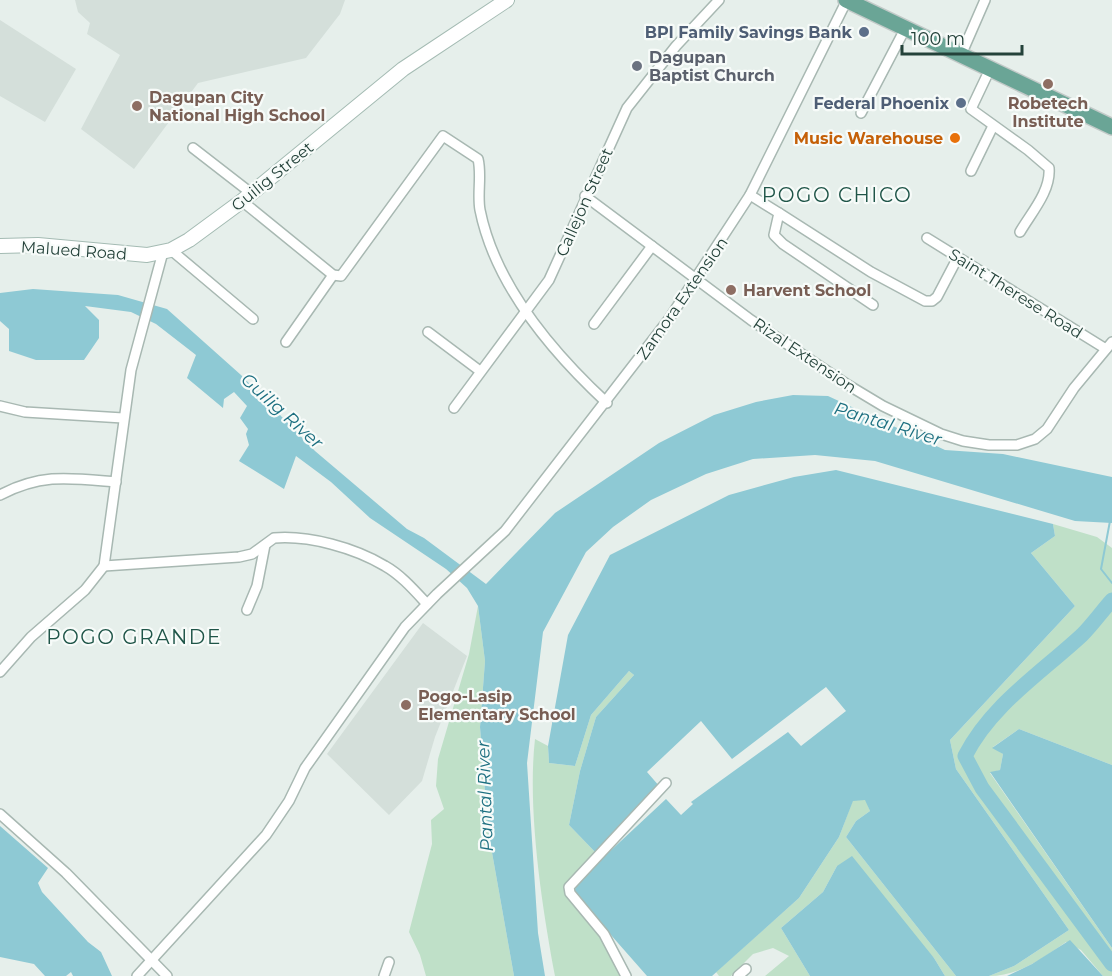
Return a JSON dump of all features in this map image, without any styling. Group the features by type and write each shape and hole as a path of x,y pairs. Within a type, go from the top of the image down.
{"main road":[{"path":"846,0 1112,127"}],"street":[{"name":"Guilig Street","path":"147,255 167,251 189,240 246,197 379,87 507,0"},
{"name":"Callejon Street","path":"454,408 549,280 585,196 627,108 676,46 719,0"},
{"name":"Zamora Extension","path":"137,976 201,908 278,820 317,752 405,627 427,603 505,531 607,403 669,319 750,195 846,0"},
{"path":"961,55 985,0"},
{"path":"861,113 905,29"},
{"path":"990,69 970,107 1049,168 1049,177 1042,195 1020,232"},
{"path":"971,171 993,126"},
{"path":"193,148 338,277 345,274 443,136 478,159 480,210 493,252 506,283 526,312 590,388 607,403"},
{"path":"750,195 871,272 925,301 932,301 937,297 958,257"},
{"name":"Rizal Extension","path":"585,196 751,320 883,406 941,434 963,441 989,445 1017,445 1035,439 1047,429 1074,388 1109,346"},
{"path":"779,213 774,231 777,239 873,305"},
{"name":"Saint Therese Road","path":"927,238 1109,346"},
{"name":"Malued Road","path":"0,246 38,245 147,255"},
{"path":"594,324 652,246"},
{"path":"0,672 32,637 85,591 105,566 123,418 141,326 167,251 253,319"},
{"path":"286,342 333,274"},
{"path":"428,332 480,371"},
{"path":"0,406 25,412 123,418"},
{"path":"0,495 38,479 116,482"},
{"path":"105,566 239,557 252,554 274,538 309,540 367,558 387,567 427,603"},
{"path":"247,610 257,586 265,545"},
{"path":"626,976 604,934 570,893 569,887 666,783"},
{"path":"0,814 66,873 167,976"},
{"path":"384,976 389,962"}],"shaded area":[{"name":"Dagupan City National High School","path":"75,0 345,0 340,14 306,58 198,83 134,169 81,129 120,55 87,34 90,23 78,12"},
{"path":"0,20 76,69 45,122 0,96"},
{"name":"Pogo-Lasip Elementary School","path":"423,623 467,656 435,737 422,781 389,815 327,754"}],"green space":[{"path":"1053,524 1097,537 1112,548 1112,765 1019,729 993,747 1003,754 1000,770 990,773 1112,948 1112,976 1103,976 1081,950 1066,942 1020,970 989,976 1014,966 1069,930 956,769 950,740 1075,606 1031,553 1055,536"},
{"path":"478,606 485,661 480,727 488,830 514,976 426,976 420,955 409,932 432,844 431,820 444,809 436,786 438,759 469,654"},
{"path":"629,671 634,675 596,717 580,771 569,825 596,853 565,884 564,891 601,936 621,976 555,976 545,919 534,827 535,739 548,746 549,763 575,766 591,715"},
{"path":"853,800 866,800 870,811 856,821 846,837 956,976 945,976 934,958 837,866 823,892 781,928 810,976 765,976 789,956 773,948 753,954 731,976 719,976 716,972 799,898 839,837"}],"water":[{"name":"Pantal River","path":"33,289 118,295 167,309 241,375 315,451 407,529 424,538 486,584 555,513 659,443 714,415 756,402 793,395 828,396 945,450 1003,454 1112,477 1112,523 1075,521 875,461 815,455 753,459 706,474 651,500 613,527 586,552 543,632 527,763 538,933 545,976 514,976 488,830 480,727 485,661 478,606 467,588 446,569 370,518 331,482 296,456 284,489 239,461 249,445 246,434 248,429 240,418 247,406 234,392 224,399 223,408 187,378 196,355 156,324 131,312 85,306 99,320 99,338 84,360 36,360 9,351 9,329 0,321 0,293"},
{"path":"836,470 1053,524 1055,536 1031,553 1075,606 950,740 956,769 1069,930 1014,966 989,976 956,976 846,837 856,821 870,811 865,800 853,801 839,837 799,898 712,976 647,976 574,893 577,882 666,799 681,815 693,804 691,802 788,732 801,746 846,711 826,687 732,759 701,721 647,772 660,787 596,853 569,825 580,771 596,717 634,675 629,671 591,715 575,766 549,763 548,746 568,635 610,555 729,495 794,477"},
{"path":"1019,729 1112,765 1112,948 990,772 1000,770 1003,754 992,748"},
{"path":"0,826 48,868 38,883 42,892 88,942 101,952 112,976 73,976 71,972 66,976 45,976 34,964 0,957"},
{"path":"852,856 934,958 945,976 810,976 781,928 823,892 837,866"},
{"path":"1070,940 1103,976 1007,976 1032,964"}],"waterway":[{"path":"1110,521 1101,569 1112,583"},
{"path":"1112,600 1082,635 1003,705 988,721 965,756 982,788 1112,964"}],"place":[{"name":"BPI Family Savings Bank","path":"864,32"},
{"name":"Dagupan Baptist Church","path":"637,66"},
{"name":"Robetech Institute","path":"1048,84"},
{"name":"Federal Phoenix","path":"961,103"},
{"name":"Dagupan City National High School","path":"137,106"},
{"name":"Music Warehouse","path":"955,138"},
{"name":"Harvent School","path":"731,290"},
{"name":"Pogo-Lasip Elementary School","path":"406,705"}],"district":[{"name":"POGO CHICO","path":"837,195"},
{"name":"POGO GRANDE","path":"134,637"}],"water label":[{"name":"Guilig River","path":"282,411"}]}
